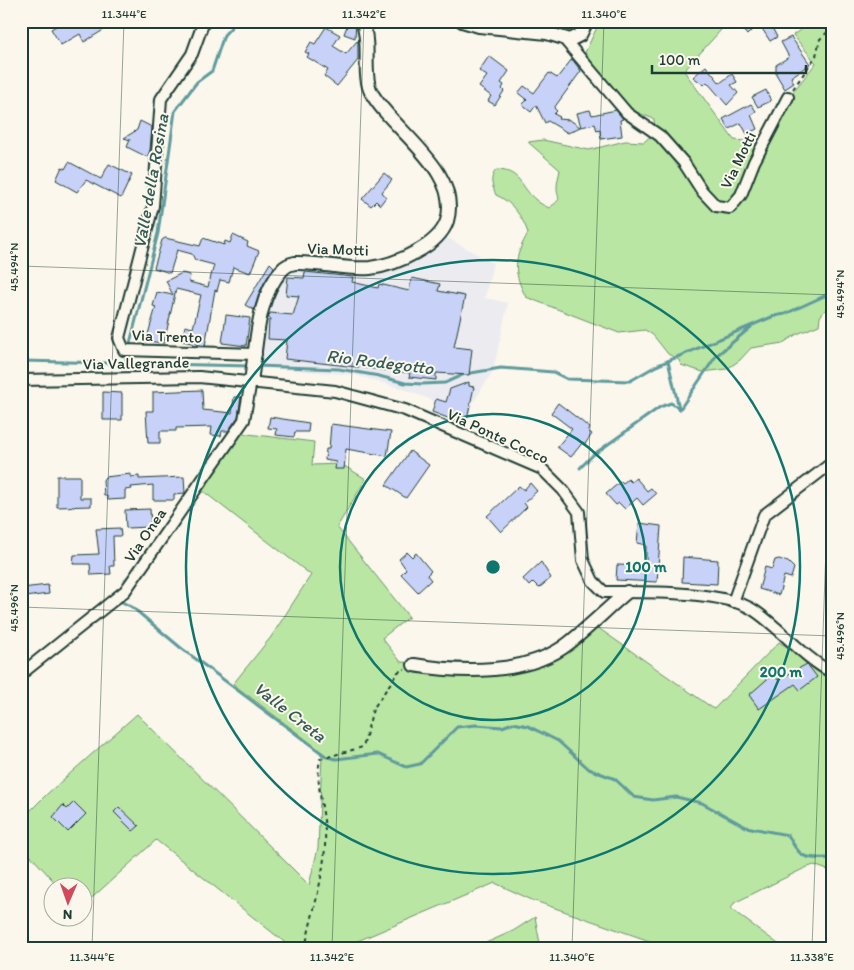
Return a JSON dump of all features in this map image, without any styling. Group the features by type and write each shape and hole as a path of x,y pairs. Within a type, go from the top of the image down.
{"street":[{"name":"Via Trento","path":"204,21 192,54 161,100 153,206 118,338 129,350 255,356"},
{"name":"Via Motti","path":"252,377 264,304 272,284 281,270 287,265 294,263 337,268 380,266 404,259 429,246 442,231 447,221 448,200 440,179 424,154 382,108 370,88 364,21"},
{"path":"462,21 479,26 547,33 570,40 580,35 587,21"},
{"name":"Via Motti","path":"564,39 627,113 660,136 684,163 702,191 716,206 730,208 741,195 754,162 788,97"},
{"name":"Via Vallegrande","path":"21,380 252,377"},
{"name":"Via Ponte Cocco","path":"252,377 335,391 405,410 542,469 563,490 579,512 583,560 593,581 604,592 718,598 733,602 754,610 814,663 833,673"},
{"name":"Via Onea","path":"21,674 125,591 244,420 252,377"},
{"path":"733,602 764,515 833,462"},
{"path":"414,665 446,670 469,671 479,668 516,667 533,662 568,644 627,592"}],"path":[{"path":"788,97 816,56 820,38 833,27"},
{"path":"305,949 322,865 325,833 317,774 320,759 364,747 373,708 398,672 414,665"}],"shaded area":[{"path":"446,237 493,263 485,298 508,303 493,371 466,414 406,390 355,375 254,367 254,339 286,266 375,268 418,245 437,247"}],"green space":[{"path":"600,21 729,21 684,71 734,140 767,143 788,98 816,63 793,35 813,21 833,21 833,308 824,311 820,317 819,325 797,334 783,343 751,348 740,360 727,369 703,372 681,365 679,360 668,354 653,335 645,330 619,333 526,297 518,280 516,265 520,250 528,233 516,210 507,201 496,195 492,179 496,170 511,173 531,195 549,208 559,199 557,185 560,170 528,142 543,140 589,150 625,141 644,142 655,132 654,119 615,104 581,61"},
{"path":"240,433 314,442 312,465 341,464 366,479 337,527 409,617 382,638 401,662 480,667 543,655 594,625 714,709 779,642 833,674 833,872 814,865 805,868 734,903 731,909 785,949 679,949 664,946 532,900 495,883 348,945 344,949 293,949 156,840 92,898 92,878 51,878 21,845 21,820 47,794 137,714 309,885 318,848 322,756 316,747 233,684 271,637 311,575 199,488"},
{"path":"535,917 541,949 472,949 513,931"}],"building":[{"path":"65,21 72,21 74,24 79,21 118,21 84,42 80,34 61,45 51,29"},
{"path":"349,21 356,21 355,38 344,34"},
{"path":"748,21 771,21 769,22 777,37 770,41 761,27 756,30 754,28 747,35 741,27"},
{"path":"326,27 340,35 333,46 346,54 358,42 358,60 337,86 324,76 328,70 307,57 309,54 305,52 311,42 315,44"},
{"path":"791,37 810,64 791,77 794,83 785,89 776,74 776,65 789,57 781,42"},
{"path":"489,56 509,71 501,83 504,85 502,89 504,91 495,105 488,101 491,96 479,87 487,76 479,71"},
{"path":"572,59 581,71 554,108 557,111 554,114 560,117 558,119 570,120 580,127 568,133 548,121 545,123 536,105 531,112 522,105 527,100 518,93 524,86 534,93 549,73 557,78"},
{"path":"706,66 720,83 732,74 737,82 731,85 738,93 727,105 707,82 704,85 693,77"},
{"path":"766,90 771,101 758,107 752,97"},
{"path":"751,104 756,111 751,115 757,129 747,134 741,123 729,129 723,119"},
{"path":"590,110 592,115 616,110 623,119 620,120 622,136 601,139 600,130 597,131 595,124 581,127 577,113"},
{"path":"140,121 152,127 150,150 147,157 127,147 130,140 124,138 137,130"},
{"path":"69,162 101,179 109,164 132,175 121,198 86,180 77,192 56,180 62,167 65,169"},
{"path":"384,173 392,180 382,192 386,197 380,205 376,201 371,206 362,199"},
{"path":"233,235 248,242 247,246 259,251 250,273 233,267 229,282 220,280 217,291 215,290 205,346 182,341 185,326 193,328 201,295 176,289 164,343 146,341 156,307 153,306 157,292 173,295 166,281 182,273 190,275 189,282 208,287 214,265 195,260 192,254 177,250 170,273 154,268 162,240 165,238 200,246 203,238 224,245 225,241 230,243"},
{"path":"270,263 274,267 260,291 254,310 245,305"},
{"path":"305,272 353,277 352,282 378,288 379,284 409,291 412,278 440,284 438,291 465,296 454,347 472,349 469,375 436,373 436,380 409,377 410,373 285,359 287,340 268,339 269,320 272,320 268,318 270,313 293,315 299,296 286,295 288,277 304,278"},
{"path":"226,315 250,318 246,346 222,343"},
{"path":"469,382 469,386 474,387 467,419 462,418 461,423 432,412 436,399 446,402 450,389"},
{"path":"202,390 203,410 232,413 234,397 241,397 238,417 228,431 222,431 221,436 211,435 212,427 176,428 176,431 160,431 160,443 148,443 146,411 153,411 153,392"},
{"path":"103,392 122,393 122,420 103,420"},
{"path":"558,403 590,428 588,431 592,434 585,444 583,442 571,457 557,447 572,429 551,413"},
{"path":"270,417 309,423 308,432 295,432 294,437 276,435 277,429 268,428"},
{"path":"331,424 391,432 387,456 346,449 344,469 335,469 336,462 325,460 326,449 329,449"},
{"path":"410,451 429,465 406,498 386,485"},
{"path":"131,474 131,477 139,476 139,479 184,477 185,493 174,494 174,500 153,500 153,485 131,487 132,489 125,490 125,499 108,500 107,496 104,496 103,480 105,477"},
{"path":"57,476 80,476 80,498 91,498 91,506 57,507"},
{"path":"636,478 647,491 651,488 656,494 643,505 637,498 625,509 619,503 616,505 606,494 621,481 623,483 628,479 631,482"},
{"path":"530,483 537,491 524,503 527,507 501,532 487,516 519,486 524,490"},
{"path":"150,509 151,527 126,528 125,510"},
{"path":"639,523 661,526 657,582 616,580 617,565 646,566 646,545 637,543"},
{"path":"120,528 121,536 113,536 114,566 110,566 111,574 91,575 90,564 73,564 74,555 99,554 96,529"},
{"path":"407,552 412,557 416,553 431,571 427,575 431,580 418,592 401,574 406,569 399,559"},
{"path":"683,557 718,560 717,584 682,582"},
{"path":"779,559 788,562 794,568 791,578 784,576 779,595 759,589 765,567 772,569 775,560"},
{"path":"541,562 551,578 539,588 533,582 529,586 523,579"},
{"path":"48,585 49,594 24,597 22,588"},
{"path":"807,664 817,677 800,690 795,684 759,709 749,695 773,674 778,680"},
{"path":"74,802 86,814 68,832 53,817 63,805 67,809"},
{"path":"119,807 139,826 133,831 114,812"}],"waterway":[{"name":"Valle della Rosina","path":"125,363 158,233 175,111 197,82 212,71 224,35 237,21"},
{"name":"Rio Rodegotto","path":"257,366 339,369 405,383 422,384 445,383 465,374 501,368 553,372 567,379 630,381 656,366 774,316 785,314 833,292"},
{"path":"680,409 716,356 751,327"},
{"name":"Rio Rodegotto","path":"21,361 251,366"},
{"path":"668,361 679,408"},
{"path":"580,468 593,455 660,407 671,403 680,409"},
{"name":"Valle Creta","path":"118,600 132,607 181,648 327,757 336,759 378,754 406,767 420,764 457,727 476,725 502,727 513,723 528,726 558,741 589,769 615,779 634,797 653,800 676,797 702,803 746,827 788,835 803,855 812,858 827,858 833,863"}]}
